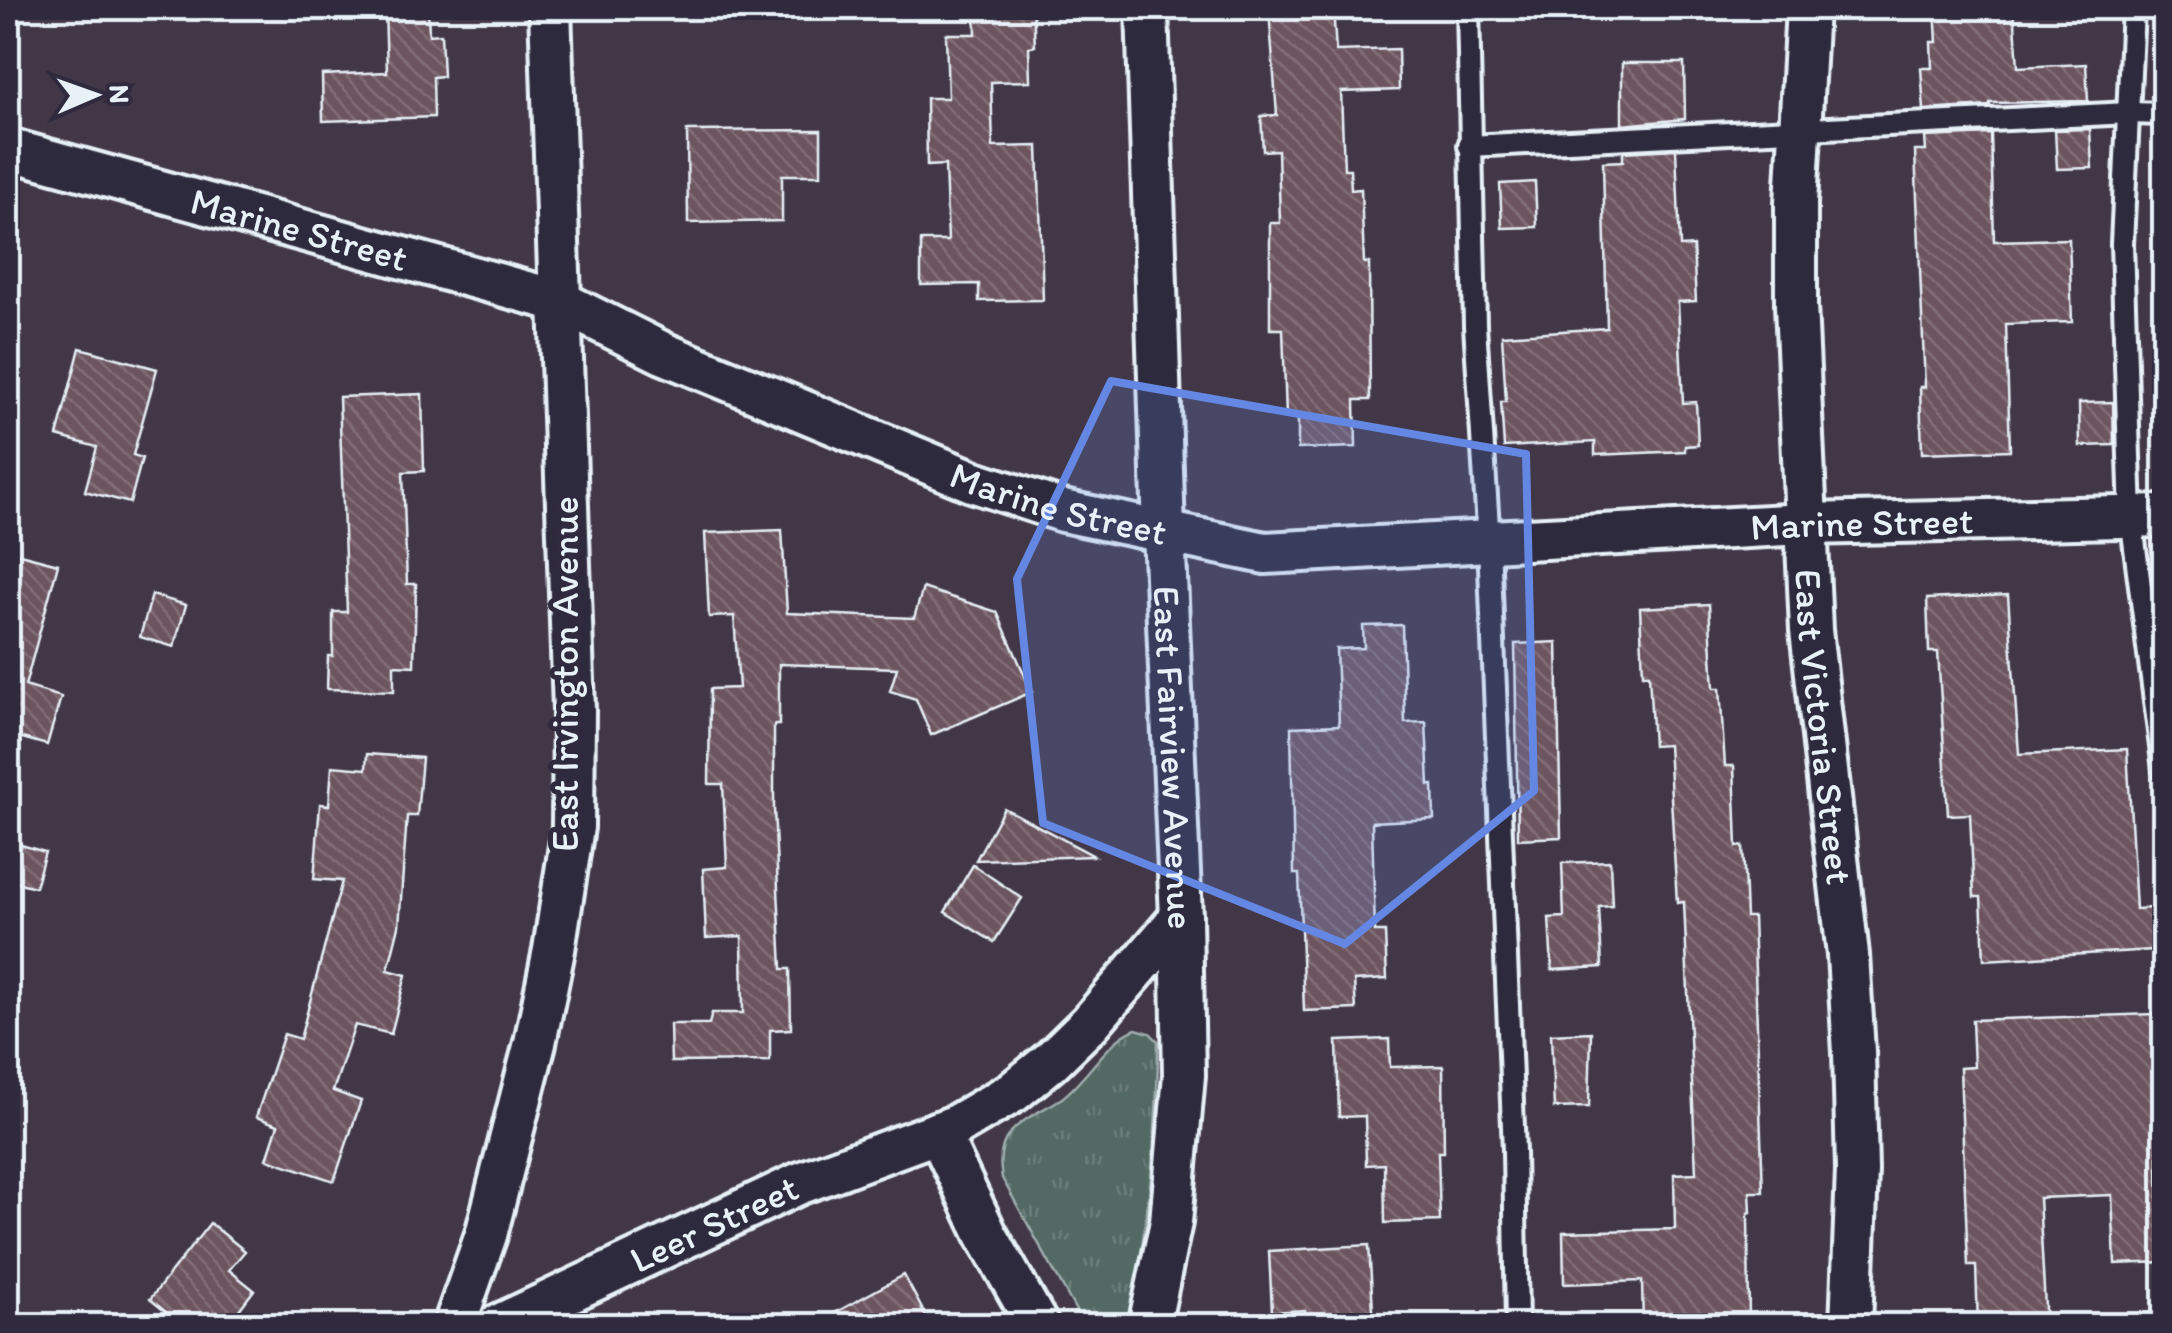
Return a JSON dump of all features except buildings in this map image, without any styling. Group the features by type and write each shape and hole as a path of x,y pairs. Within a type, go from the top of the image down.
{"street":[{"name":"East Irvington Avenue","path":"454,1326 486,1235 535,1044 573,827 574,710 550,8"},
{"name":"East Fairview Avenue","path":"1147,8 1184,1075 1171,1222 1149,1326"},
{"name":"East Victoria Street","path":"1808,8 1796,203 1796,304 1811,630 1848,955 1854,1052 1856,1170 1851,1326"},
{"name":"Marine Street","path":"8,149 559,301 663,353 972,481 1063,511 1266,553 1806,524 2148,517"},
{"name":"Leer Street","path":"497,1326 798,1184 955,1126 1013,1092 1090,1023 1181,917"},
{"path":"938,1132 986,1234 1038,1326"}],"lane":[{"path":"1468,8 1474,325 1489,543 1514,1151 1517,1326"},
{"path":"2134,8 2122,244 2148,517 2164,770"},
{"path":"1469,146 2164,114"}],"highlighted area":[{"path":"1111,381 1526,454 1534,791 1345,944 1043,823 1017,579"}],"green space":[{"path":"1136,1029 1150,1033 1158,1041 1154,1149 1135,1290 1128,1325 1084,1325 1002,1178 1001,1154 1006,1138 1016,1127 1062,1098 1116,1041"}]}
